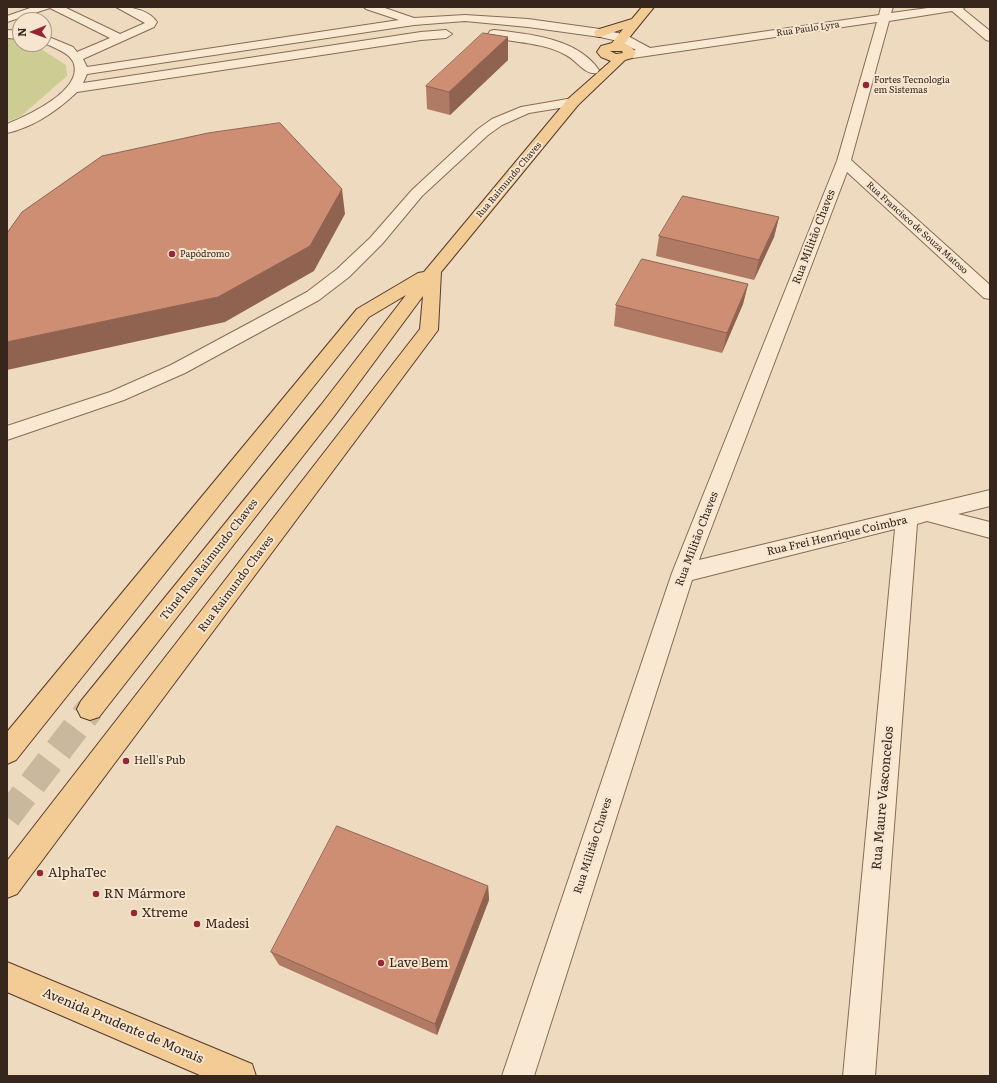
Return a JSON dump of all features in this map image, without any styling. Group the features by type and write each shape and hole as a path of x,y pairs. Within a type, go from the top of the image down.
{"main road":[{"name":"Rua Raimundo Chaves","path":"328,410 434,271 573,102 585,89 609,72 624,48 637,22 648,7"},
{"path":"600,33 637,22"},
{"path":"605,55 624,48"},
{"name":"Rua Raimundo Chaves","path":"585,89 593,70 605,55"},
{"name":"Rua Raimundo Chaves","path":"7,752 363,313 434,271"},
{"name":"Rua Raimundo Chaves","path":"7,884 429,330 434,271"},
{"name":"Túnel Rua Raimundo Chaves","path":"90,709 328,410"},
{"name":"Avenida Prudente de Morais","path":"7,977 240,1076"}],"street":[{"path":"8,19 45,7"},
{"path":"55,7 119,38"},
{"path":"77,57 150,25 151,22 140,14 122,7"},
{"path":"370,7 414,21"},
{"path":"957,7 990,37"},
{"name":"Rua Paulo Lyra","path":"82,72 414,21 466,18 489,19 600,33 624,48 652,51 885,13 957,7"},
{"name":"Rua Militão Chaves","path":"518,1076 683,573 844,162 885,13"},
{"path":"75,88 421,36 457,33"},
{"path":"482,34 539,40 555,45 575,55 593,70"},
{"path":"7,129 26,122 56,105 75,88 82,72 77,57 58,43 52,41"},
{"path":"575,55 605,55"},
{"path":"7,433 116,396 178,369 313,296 343,273 370,246 417,193 483,132 497,122 526,110 573,102"},
{"name":"Rua Francisco de Souza Matoso","path":"844,162 990,294"},
{"name":"Rua Frei Henrique Coimbra","path":"683,573 918,517 990,498"},
{"path":"918,517 990,530"},
{"name":"Rua Maure Vasconcelos","path":"859,1076 918,517"}],"green space":[{"path":"7,38 12,38 12,52 46,52 66,65 67,76 21,116 7,122"}],"building":[{"path":"483,33 508,37 449,92 426,86"},
{"name":"Papódromo","path":"280,123 342,189 310,246 218,297 7,342 7,233 22,212 102,156 208,133"},
{"path":"683,196 779,217 759,260 659,236"},
{"path":"642,259 748,284 727,333 616,305"},
{"path":"337,826 488,886 435,1024 271,952"}],"tunnel":[{"path":"7,817 90,709"}],"place":[{"name":"Fortes Tecnologia em Sistemas","path":"866,85"},
{"name":"Papódromo","path":"172,254"},
{"name":"Hell's Pub","path":"126,761"},
{"name":"AlphaTec","path":"40,873"},
{"name":"RN Mármore","path":"96,894"},
{"name":"Xtreme","path":"134,913"},
{"name":"Madesi","path":"197,924"},
{"name":"Lave Bem","path":"381,963"}]}
